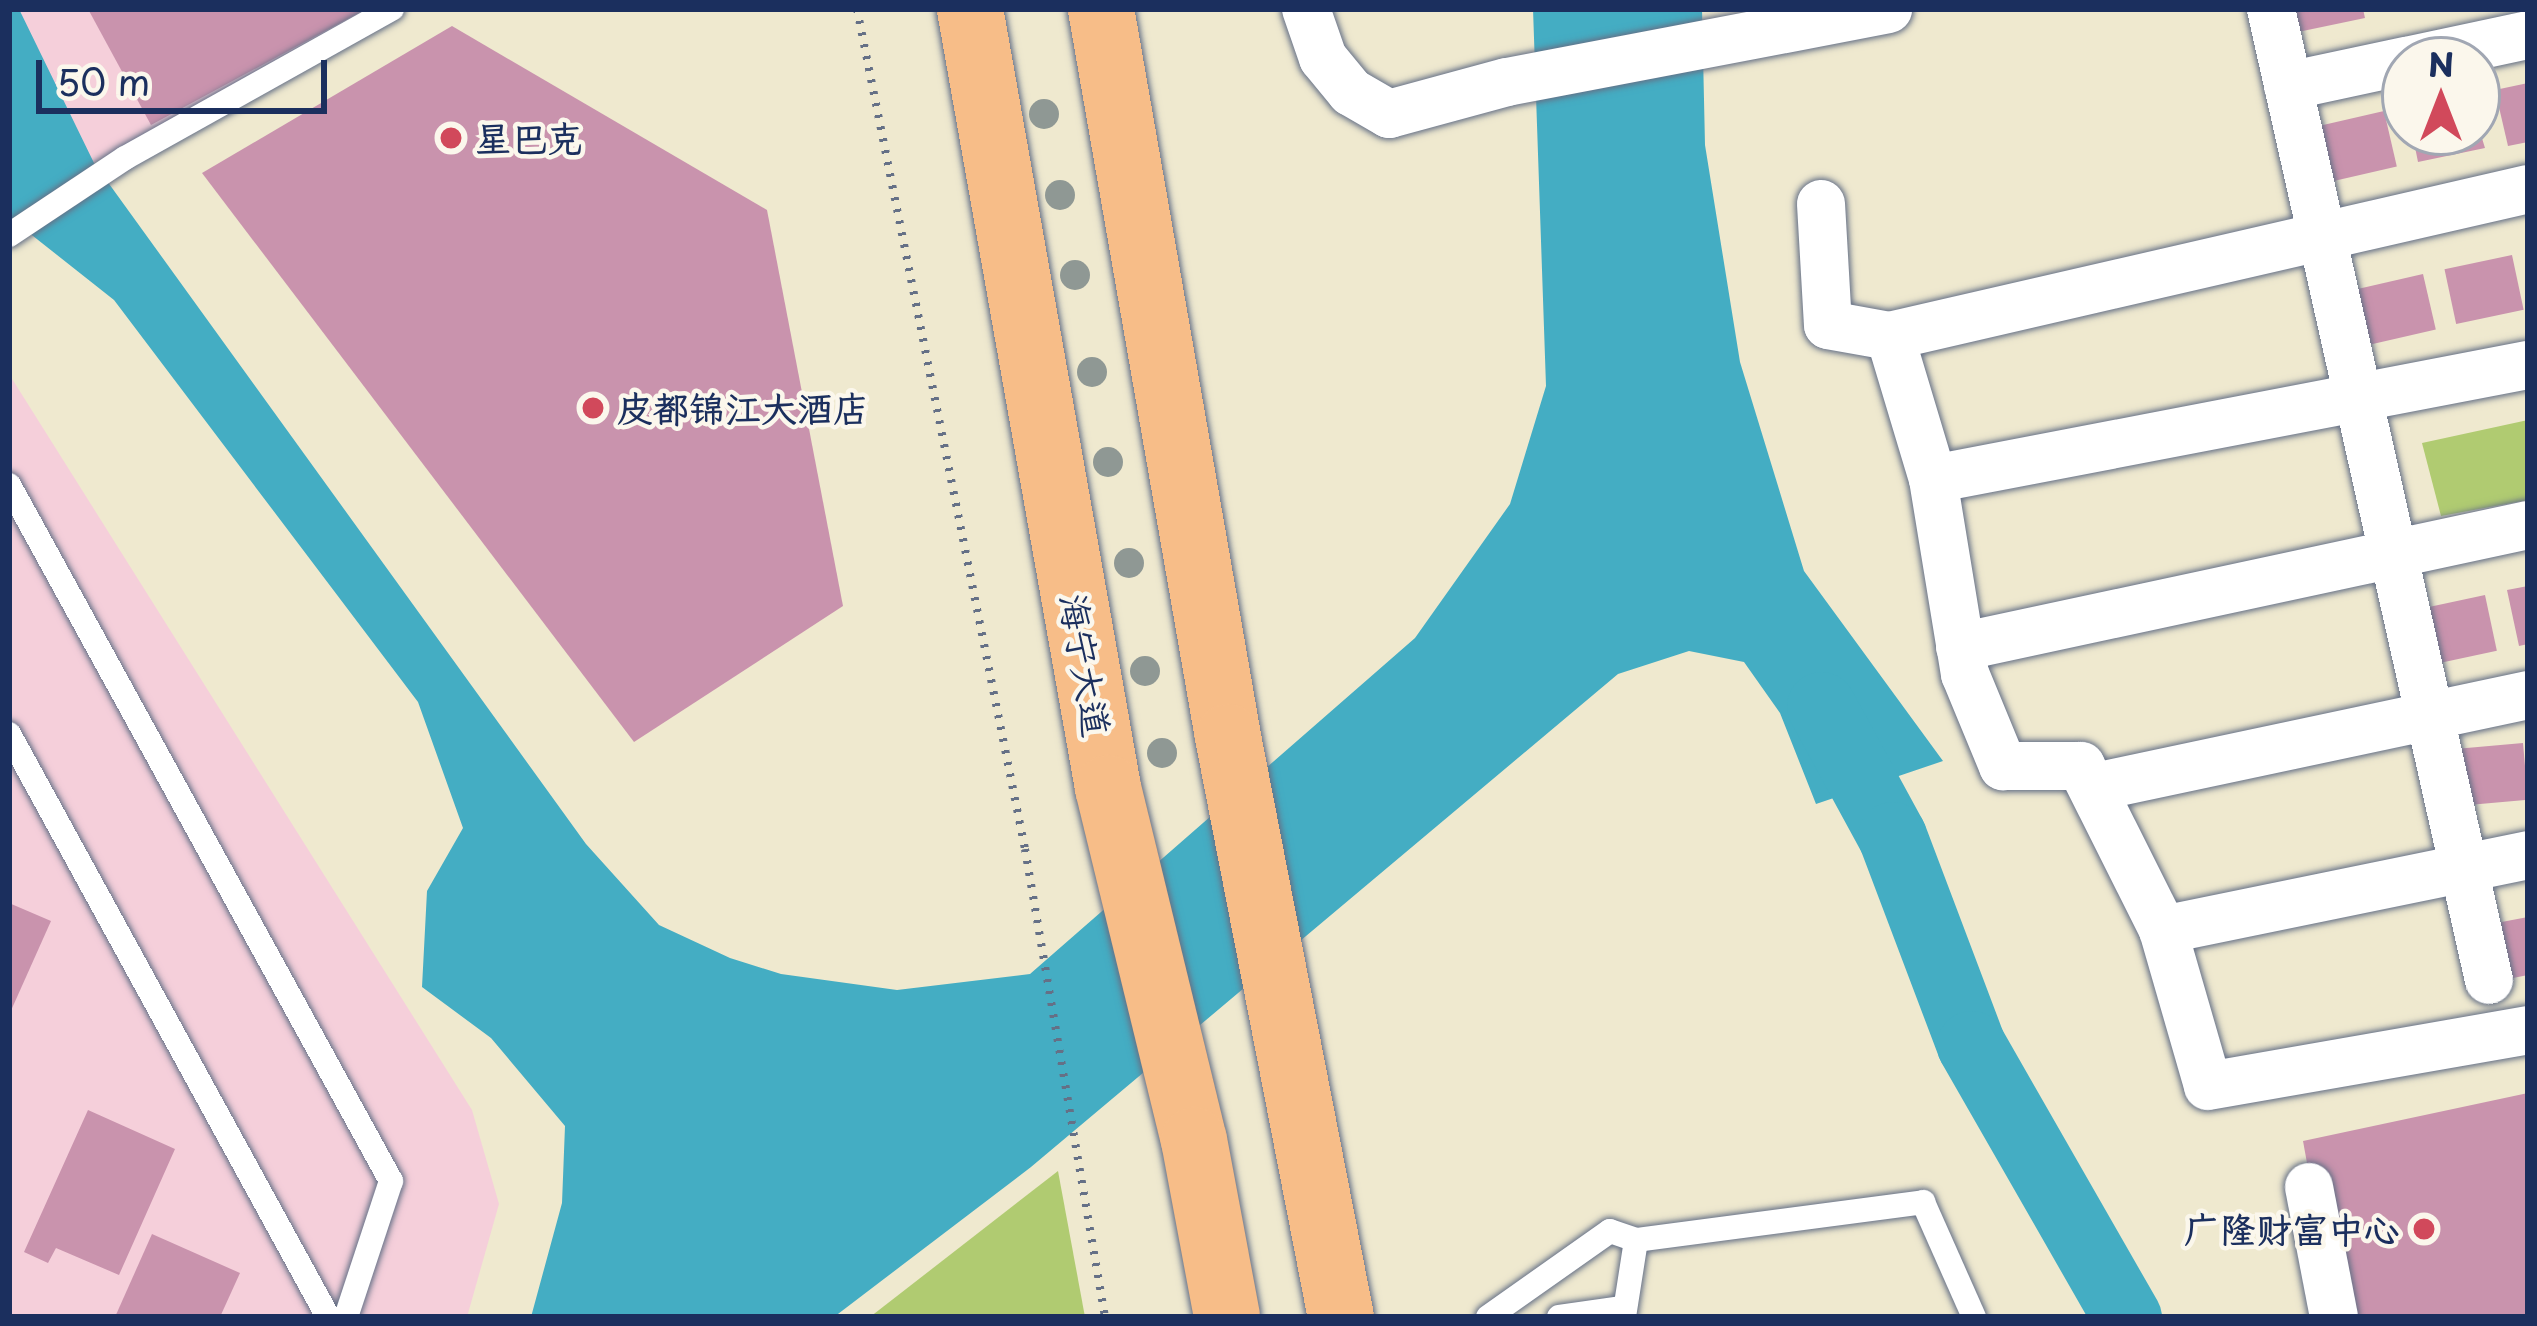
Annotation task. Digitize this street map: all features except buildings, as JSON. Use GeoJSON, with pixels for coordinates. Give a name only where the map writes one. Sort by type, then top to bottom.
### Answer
{"type":"FeatureCollection","features":[{"type":"Feature","properties":{"kind":"highway","name":"海宁大道"},"geometry":{"type":"LineString","coordinates":[[970,9],[1108,788],[1194,1140],[1227,1317]]}},
{"type":"Feature","properties":{"kind":"highway"},"geometry":{"type":"LineString","coordinates":[[1101,9],[1228,737],[1341,1317]]}},
{"type":"Feature","properties":{"kind":"street"},"geometry":{"type":"LineString","coordinates":[[1306,9],[1337,75],[1389,114],[1507,82],[1888,9]]}},
{"type":"Feature","properties":{"kind":"street"},"geometry":{"type":"LineString","coordinates":[[2271,9],[2489,980]]}},
{"type":"Feature","properties":{"kind":"street"},"geometry":{"type":"LineString","coordinates":[[2288,86],[2381,67]]}},
{"type":"Feature","properties":{"kind":"street"},"geometry":{"type":"LineString","coordinates":[[1821,204],[1828,325],[1890,336],[2321,232],[2528,189]]}},
{"type":"Feature","properties":{"kind":"street"},"geometry":{"type":"LineString","coordinates":[[1890,336],[1933,479],[1960,647],[2003,766],[2081,766],[2095,787],[2163,930],[2208,1086],[2528,1030]]}},
{"type":"Feature","properties":{"kind":"street"},"geometry":{"type":"LineString","coordinates":[[1933,479],[2528,364]]}},
{"type":"Feature","properties":{"kind":"street"},"geometry":{"type":"LineString","coordinates":[[1960,647],[2528,525]]}},
{"type":"Feature","properties":{"kind":"street"},"geometry":{"type":"LineString","coordinates":[[2095,787],[2528,695]]}},
{"type":"Feature","properties":{"kind":"street"},"geometry":{"type":"LineString","coordinates":[[2163,930],[2528,855]]}},
{"type":"Feature","properties":{"kind":"street"},"geometry":{"type":"LineString","coordinates":[[2309,1187],[2334,1317]]}},
{"type":"Feature","properties":{"kind":"lane"},"geometry":{"type":"LineString","coordinates":[[9,235],[125,158],[392,9]]}},
{"type":"Feature","properties":{"kind":"lane"},"geometry":{"type":"LineString","coordinates":[[9,485],[391,1181],[346,1317]]}},
{"type":"Feature","properties":{"kind":"lane"},"geometry":{"type":"LineString","coordinates":[[9,734],[328,1317]]}},
{"type":"Feature","properties":{"kind":"lane"},"geometry":{"type":"LineString","coordinates":[[1488,1317],[1610,1232],[1636,1240],[1923,1202],[1974,1317]]}},
{"type":"Feature","properties":{"kind":"lane"},"geometry":{"type":"LineString","coordinates":[[1559,1317],[1623,1312],[1636,1240]]}},
{"type":"Feature","properties":{"kind":"path"},"geometry":{"type":"LineString","coordinates":[[857,9],[1044,957],[1105,1317]]}},
{"type":"Feature","properties":{"kind":"shaded area"},"geometry":{"type":"Polygon","coordinates":[[[9,9],[371,9],[94,163],[9,9]]]}},
{"type":"Feature","properties":{"kind":"shaded area"},"geometry":{"type":"Polygon","coordinates":[[[9,374],[472,1110],[499,1204],[467,1317],[9,1317],[9,374]]]}},
{"type":"Feature","properties":{"kind":"green space"},"geometry":{"type":"Polygon","coordinates":[[[2528,420],[2528,500],[2441,516],[2422,443],[2528,420]]]}},
{"type":"Feature","properties":{"kind":"green space"},"geometry":{"type":"Polygon","coordinates":[[[1058,1171],[1085,1317],[870,1317],[1058,1171]]]}},
{"type":"Feature","properties":{"kind":"water"},"geometry":{"type":"Polygon","coordinates":[[[9,9],[19,9],[94,163],[586,844],[659,925],[730,958],[781,974],[897,990],[1030,974],[1415,638],[1510,504],[1546,386],[1533,9],[1702,9],[1705,145],[1740,362],[1804,571],[1943,761],[1816,804],[1780,713],[1744,662],[1689,651],[1618,674],[1031,1167],[834,1317],[531,1317],[562,1203],[565,1126],[491,1038],[422,987],[427,891],[463,828],[418,702],[114,300],[9,217],[9,9]]]}},
{"type":"Feature","properties":{"kind":"waterway"},"geometry":{"type":"LineString","coordinates":[[1821,706],[1892,836],[1971,1045],[2127,1317]]}},
{"type":"Feature","properties":{"kind":"place","name":"星巴克"},"geometry":{"type":"Point","coordinates":[451,138]}},
{"type":"Feature","properties":{"kind":"place","name":"皮都锦江大酒店"},"geometry":{"type":"Point","coordinates":[593,408]}},
{"type":"Feature","properties":{"kind":"place","name":"广隆财富中心"},"geometry":{"type":"Point","coordinates":[2424,1229]}}]}
